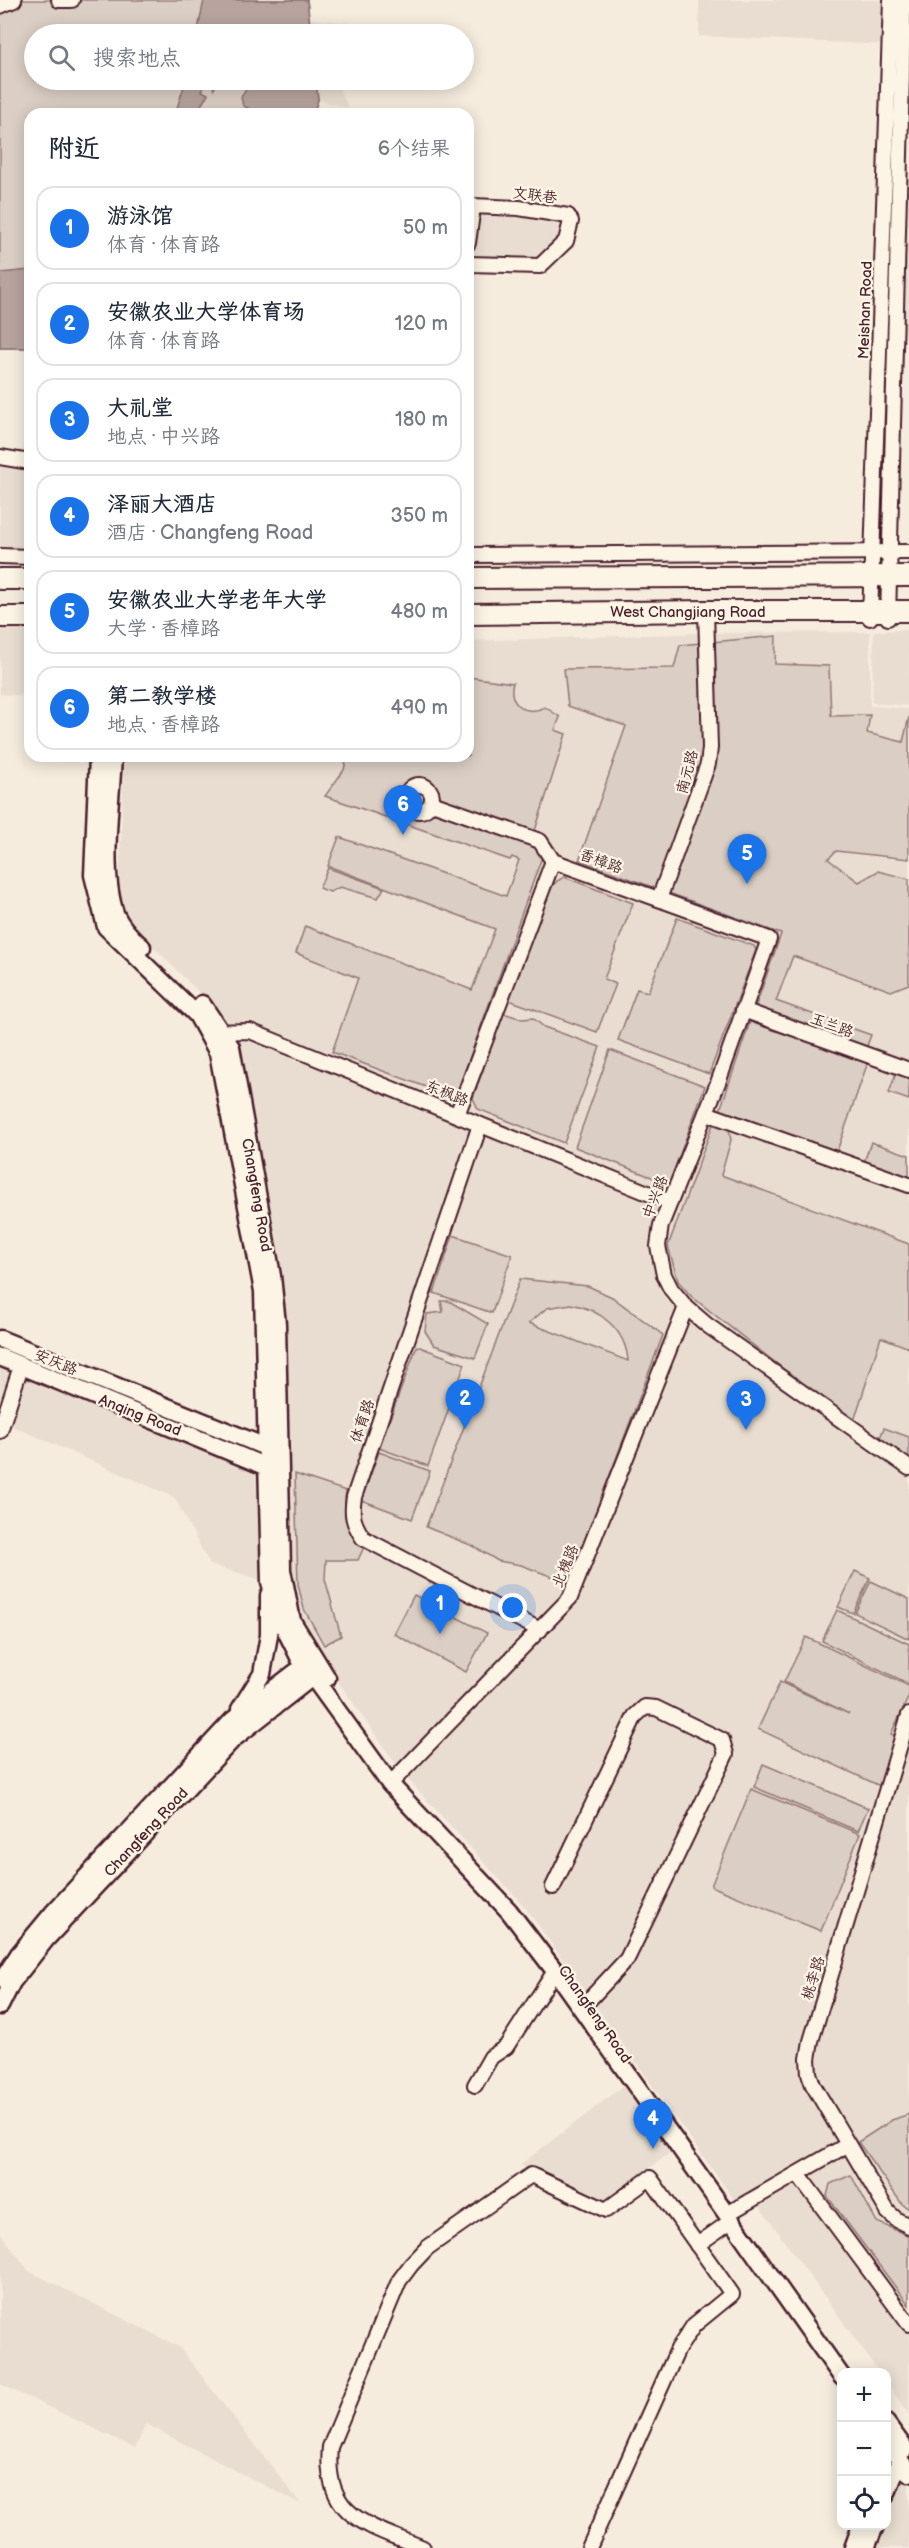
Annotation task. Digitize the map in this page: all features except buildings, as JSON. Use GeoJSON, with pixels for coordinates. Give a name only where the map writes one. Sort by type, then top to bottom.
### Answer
{"type":"FeatureCollection","features":[{"type":"Feature","properties":{"kind":"highway"},"geometry":{"type":"LineString","coordinates":[[474,578],[909,576]]}},
{"type":"Feature","properties":{"kind":"highway"},"geometry":{"type":"LineString","coordinates":[[0,579],[24,579]]}},
{"type":"Feature","properties":{"kind":"highway","name":"West Changjiang Road"},"geometry":{"type":"LineString","coordinates":[[474,614],[879,616],[909,611]]}},
{"type":"Feature","properties":{"kind":"highway"},"geometry":{"type":"LineString","coordinates":[[0,616],[24,617]]}},
{"type":"Feature","properties":{"kind":"main road","name":"Changfeng Road"},"geometry":{"type":"LineString","coordinates":[[98,762],[93,874],[106,927],[231,1047],[272,1276],[277,1324],[272,1450],[282,1570],[292,1621],[315,1672],[394,1780],[509,1911],[555,1971],[846,2368]]}},
{"type":"Feature","properties":{"kind":"main road","name":"Changfeng Road"},"geometry":{"type":"LineString","coordinates":[[113,762],[108,870],[114,912],[132,938],[202,1003],[214,1032]]}},
{"type":"Feature","properties":{"kind":"main road","name":"安庆路"},"geometry":{"type":"LineString","coordinates":[[0,1339],[272,1450]]}},
{"type":"Feature","properties":{"kind":"main road","name":"Anqing Road"},"geometry":{"type":"LineString","coordinates":[[0,1357],[273,1470]]}},
{"type":"Feature","properties":{"kind":"main road","name":"Changfeng Road"},"geometry":{"type":"LineString","coordinates":[[233,1720],[262,1674],[269,1635],[273,1470]]}},
{"type":"Feature","properties":{"kind":"main road","name":"Changfeng Road"},"geometry":{"type":"LineString","coordinates":[[270,1582],[284,1627],[300,1659],[315,1672]]}},
{"type":"Feature","properties":{"kind":"main road","name":"Changfeng Road"},"geometry":{"type":"LineString","coordinates":[[0,1983],[19,1954],[54,1912],[233,1720],[296,1672],[315,1672]]}},
{"type":"Feature","properties":{"kind":"main road","name":"Changfeng Road"},"geometry":{"type":"LineString","coordinates":[[0,2006],[12,1982],[46,1939],[233,1739],[315,1672]]}},
{"type":"Feature","properties":{"kind":"main road","name":"Changfeng Road"},"geometry":{"type":"LineString","coordinates":[[394,1780],[519,1909],[587,2002],[837,2370]]}},
{"type":"Feature","properties":{"kind":"main road"},"geometry":{"type":"LineString","coordinates":[[891,2438],[897,2456],[891,2477]]}},
{"type":"Feature","properties":{"kind":"main road"},"geometry":{"type":"LineString","coordinates":[[853,2548],[860,2530]]}},
{"type":"Feature","properties":{"kind":"main road"},"geometry":{"type":"LineString","coordinates":[[866,2548],[873,2530]]}},
{"type":"Feature","properties":{"kind":"street"},"geometry":{"type":"LineString","coordinates":[[0,6],[14,0]]}},
{"type":"Feature","properties":{"kind":"street"},"geometry":{"type":"LineString","coordinates":[[59,0],[72,0]]}},
{"type":"Feature","properties":{"kind":"street","name":"Meishan Road"},"geometry":{"type":"LineString","coordinates":[[880,576],[873,553],[891,0]]}},
{"type":"Feature","properties":{"kind":"street","name":"Meishan Road"},"geometry":{"type":"LineString","coordinates":[[879,616],[880,576],[888,553],[904,0]]}},
{"type":"Feature","properties":{"kind":"street","name":"文联巷"},"geometry":{"type":"LineString","coordinates":[[474,206],[519,208],[568,216],[571,222],[566,241],[540,266],[474,264]]}},
{"type":"Feature","properties":{"kind":"street"},"geometry":{"type":"LineString","coordinates":[[0,457],[24,461]]}},
{"type":"Feature","properties":{"kind":"street"},"geometry":{"type":"LineString","coordinates":[[474,555],[909,552]]}},
{"type":"Feature","properties":{"kind":"street"},"geometry":{"type":"LineString","coordinates":[[0,556],[24,557]]}},
{"type":"Feature","properties":{"kind":"street"},"geometry":{"type":"LineString","coordinates":[[474,623],[706,616]]}},
{"type":"Feature","properties":{"kind":"street","name":"南元路"},"geometry":{"type":"LineString","coordinates":[[659,899],[708,764],[710,748],[706,616]]}},
{"type":"Feature","properties":{"kind":"street"},"geometry":{"type":"LineString","coordinates":[[879,616],[909,620]]}},
{"type":"Feature","properties":{"kind":"street"},"geometry":{"type":"LineString","coordinates":[[0,622],[24,623]]}},
{"type":"Feature","properties":{"kind":"street","name":"香樟路"},"geometry":{"type":"LineString","coordinates":[[432,803],[540,841],[553,861],[769,939]]}},
{"type":"Feature","properties":{"kind":"street"},"geometry":{"type":"LineString","coordinates":[[457,1115],[553,861]]}},
{"type":"Feature","properties":{"kind":"street","name":"中兴路"},"geometry":{"type":"LineString","coordinates":[[769,939],[706,1113],[661,1225],[658,1246],[664,1275],[671,1289],[686,1307],[707,1326],[909,1468]]}},
{"type":"Feature","properties":{"kind":"street","name":"玉兰路"},"geometry":{"type":"LineString","coordinates":[[743,1010],[909,1070]]}},
{"type":"Feature","properties":{"kind":"street","name":"东枫路"},"geometry":{"type":"LineString","coordinates":[[214,1032],[250,1031],[670,1202]]}},
{"type":"Feature","properties":{"kind":"street"},"geometry":{"type":"LineString","coordinates":[[706,1113],[909,1185]]}},
{"type":"Feature","properties":{"kind":"street","name":"体育路"},"geometry":{"type":"LineString","coordinates":[[480,1125],[354,1497],[351,1513],[363,1538],[540,1630]]}},
{"type":"Feature","properties":{"kind":"street","name":"北槐路"},"geometry":{"type":"LineString","coordinates":[[394,1780],[570,1598],[686,1307]]}},
{"type":"Feature","properties":{"kind":"street"},"geometry":{"type":"LineString","coordinates":[[0,1431],[21,1366]]}},
{"type":"Feature","properties":{"kind":"street"},"geometry":{"type":"LineString","coordinates":[[553,1887],[635,1716],[645,1707],[656,1708],[722,1740],[726,1754],[627,1959],[587,2002]]}},
{"type":"Feature","properties":{"kind":"street","name":"桃李路"},"geometry":{"type":"LineString","coordinates":[[909,1715],[811,2041],[808,2059],[813,2085],[847,2145],[888,2212],[909,2226]]}},
{"type":"Feature","properties":{"kind":"street"},"geometry":{"type":"LineString","coordinates":[[474,2085],[491,2057],[506,2047],[555,1971]]}},
{"type":"Feature","properties":{"kind":"street"},"geometry":{"type":"LineString","coordinates":[[697,2245],[732,2215],[847,2145]]}},
{"type":"Feature","properties":{"kind":"street"},"geometry":{"type":"LineString","coordinates":[[798,2174],[909,2324]]}},
{"type":"Feature","properties":{"kind":"street"},"geometry":{"type":"LineString","coordinates":[[423,2548],[357,2520],[342,2505],[332,2487],[328,2469],[330,2447],[399,2281],[427,2248],[531,2175],[606,2210],[650,2178],[732,2294],[694,2325],[678,2349],[589,2548]]}},
{"type":"Feature","properties":{"kind":"shaded area"},"geometry":{"type":"Polygon","coordinates":[[[0,0],[307,0],[310,24],[24,24],[24,90],[317,90],[318,100],[315,108],[24,108],[24,348],[0,348],[0,0]]]}},
{"type":"Feature","properties":{"kind":"shaded area"},"geometry":{"type":"Polygon","coordinates":[[[204,0],[307,0],[310,24],[199,24],[204,0]]]}},
{"type":"Feature","properties":{"kind":"shaded area"},"geometry":{"type":"Polygon","coordinates":[[[699,0],[891,0],[890,45],[699,36],[699,0]]]}},
{"type":"Feature","properties":{"kind":"shaded area"},"geometry":{"type":"Polygon","coordinates":[[[909,0],[909,337],[894,336],[909,0]]]}},
{"type":"Feature","properties":{"kind":"shaded area"},"geometry":{"type":"Polygon","coordinates":[[[309,19],[350,23],[350,24],[310,24],[309,19]]]}},
{"type":"Feature","properties":{"kind":"shaded area"},"geometry":{"type":"Polygon","coordinates":[[[183,90],[202,90],[208,94],[200,108],[177,108],[183,90]]]}},
{"type":"Feature","properties":{"kind":"shaded area"},"geometry":{"type":"Polygon","coordinates":[[[246,90],[317,90],[318,100],[315,108],[248,108],[243,106],[241,97],[246,90]]]}},
{"type":"Feature","properties":{"kind":"shaded area"},"geometry":{"type":"Polygon","coordinates":[[[317,90],[340,90],[349,108],[318,100],[317,90]]]}},
{"type":"Feature","properties":{"kind":"shaded area"},"geometry":{"type":"Polygon","coordinates":[[[474,206],[571,221],[540,266],[474,264],[474,206]]]}},
{"type":"Feature","properties":{"kind":"shaded area"},"geometry":{"type":"Polygon","coordinates":[[[24,271],[24,348],[0,348],[0,273],[24,271]]]}},
{"type":"Feature","properties":{"kind":"shaded area"},"geometry":{"type":"Polygon","coordinates":[[[24,447],[24,557],[0,556],[0,457],[22,461],[24,447]]]}},
{"type":"Feature","properties":{"kind":"shaded area"},"geometry":{"type":"Polygon","coordinates":[[[0,623],[24,623],[24,696],[0,694],[0,623]]]}},
{"type":"Feature","properties":{"kind":"shaded area"},"geometry":{"type":"Polygon","coordinates":[[[909,630],[909,706],[872,703],[874,631],[909,630]]]}},
{"type":"Feature","properties":{"kind":"shaded area"},"geometry":{"type":"Polygon","coordinates":[[[870,632],[870,706],[909,709],[909,2415],[891,2389],[891,2368],[876,2368],[754,2199],[740,2208],[525,1907],[403,1774],[328,1667],[298,1619],[288,1568],[237,1045],[225,1019],[139,932],[124,910],[119,889],[124,762],[474,762],[474,641],[705,633],[870,632]]]}},
{"type":"Feature","properties":{"kind":"shaded area"},"geometry":{"type":"Polygon","coordinates":[[[776,636],[775,664],[829,666],[831,716],[870,715],[867,733],[903,742],[909,717],[909,859],[836,851],[828,859],[859,882],[878,871],[909,879],[909,984],[891,991],[793,956],[776,1001],[871,1035],[865,1051],[754,1011],[781,934],[579,860],[626,726],[568,706],[564,669],[674,668],[680,645],[776,636]]]}},
{"type":"Feature","properties":{"kind":"shaded area"},"geometry":{"type":"Polygon","coordinates":[[[474,678],[513,683],[513,697],[520,707],[538,710],[545,707],[560,717],[555,730],[566,734],[532,840],[542,857],[458,1090],[442,1093],[332,1052],[358,978],[296,953],[305,926],[472,990],[495,929],[328,866],[339,837],[506,896],[519,860],[512,857],[510,860],[325,796],[344,770],[346,762],[474,762],[474,678]]]}},
{"type":"Feature","properties":{"kind":"shaded area"},"geometry":{"type":"Polygon","coordinates":[[[328,868],[384,888],[378,898],[340,887],[330,892],[319,888],[328,868]]]}},
{"type":"Feature","properties":{"kind":"shaded area"},"geometry":{"type":"Polygon","coordinates":[[[564,877],[633,903],[604,979],[616,984],[597,1032],[509,1000],[547,892],[564,877]]]}},
{"type":"Feature","properties":{"kind":"shaded area"},"geometry":{"type":"Polygon","coordinates":[[[677,918],[754,946],[756,950],[709,1074],[618,1040],[637,989],[648,992],[677,918]]]}},
{"type":"Feature","properties":{"kind":"shaded area"},"geometry":{"type":"Polygon","coordinates":[[[503,1013],[522,1019],[533,1018],[544,1027],[600,1047],[564,1143],[478,1109],[473,1098],[503,1013]]]}},
{"type":"Feature","properties":{"kind":"shaded area"},"geometry":{"type":"Polygon","coordinates":[[[750,1022],[868,1062],[837,1151],[720,1110],[750,1022]]]}},
{"type":"Feature","properties":{"kind":"shaded area"},"geometry":{"type":"Polygon","coordinates":[[[610,1050],[705,1086],[669,1184],[575,1147],[610,1050]]]}},
{"type":"Feature","properties":{"kind":"shaded area"},"geometry":{"type":"Polygon","coordinates":[[[896,1073],[909,1078],[909,1100],[889,1093],[896,1073]]]}},
{"type":"Feature","properties":{"kind":"shaded area"},"geometry":{"type":"Polygon","coordinates":[[[715,1119],[728,1124],[731,1140],[721,1175],[909,1244],[909,1348],[881,1337],[853,1424],[691,1296],[678,1281],[668,1246],[715,1119]]]}},
{"type":"Feature","properties":{"kind":"shaded area"},"geometry":{"type":"Polygon","coordinates":[[[871,1142],[909,1155],[909,1177],[864,1162],[871,1142]]]}},
{"type":"Feature","properties":{"kind":"shaded area"},"geometry":{"type":"Polygon","coordinates":[[[453,1235],[512,1255],[492,1313],[434,1293],[453,1235]]]}},
{"type":"Feature","properties":{"kind":"shaded area"},"geometry":{"type":"Polygon","coordinates":[[[520,1279],[588,1286],[612,1297],[663,1335],[569,1583],[521,1565],[498,1561],[473,1546],[426,1527],[520,1279]],[[571,1304],[547,1308],[529,1323],[628,1361],[626,1350],[617,1331],[601,1316],[571,1304]]]}},
{"type":"Feature","properties":{"kind":"shaded area"},"geometry":{"type":"Polygon","coordinates":[[[441,1301],[449,1301],[488,1324],[475,1358],[434,1345],[425,1331],[427,1314],[443,1312],[441,1301]]]}},
{"type":"Feature","properties":{"kind":"shaded area"},"geometry":{"type":"Polygon","coordinates":[[[417,1346],[465,1364],[428,1466],[379,1448],[417,1346]]]}},
{"type":"Feature","properties":{"kind":"shaded area"},"geometry":{"type":"Polygon","coordinates":[[[0,1357],[266,1467],[270,1582],[210,1565],[174,1497],[3,1422],[0,1431],[0,1357]]]}},
{"type":"Feature","properties":{"kind":"shaded area"},"geometry":{"type":"Polygon","coordinates":[[[884,1428],[909,1437],[909,1463],[878,1442],[884,1428]]]}},
{"type":"Feature","properties":{"kind":"shaded area"},"geometry":{"type":"Polygon","coordinates":[[[379,1452],[430,1471],[412,1519],[361,1500],[379,1452]]]}},
{"type":"Feature","properties":{"kind":"shaded area"},"geometry":{"type":"Polygon","coordinates":[[[295,1474],[346,1491],[345,1507],[348,1522],[364,1547],[358,1560],[326,1560],[325,1579],[341,1636],[324,1645],[304,1609],[298,1584],[295,1474]]]}},
{"type":"Feature","properties":{"kind":"shaded area"},"geometry":{"type":"Polygon","coordinates":[[[855,1571],[870,1578],[853,1613],[838,1607],[855,1571]]]}},
{"type":"Feature","properties":{"kind":"shaded area"},"geometry":{"type":"Polygon","coordinates":[[[871,1581],[909,1599],[909,1639],[855,1613],[871,1581]]]}},
{"type":"Feature","properties":{"kind":"shaded area"},"geometry":{"type":"Polygon","coordinates":[[[414,1595],[487,1633],[466,1672],[394,1634],[414,1595]]]}},
{"type":"Feature","properties":{"kind":"shaded area"},"geometry":{"type":"Polygon","coordinates":[[[837,1610],[909,1644],[909,1684],[822,1641],[837,1610]]]}},
{"type":"Feature","properties":{"kind":"shaded area"},"geometry":{"type":"Polygon","coordinates":[[[806,1637],[909,1686],[909,1696],[891,1734],[904,1740],[882,1787],[758,1729],[780,1682],[849,1714],[784,1682],[806,1637]]]}},
{"type":"Feature","properties":{"kind":"shaded area"},"geometry":{"type":"Polygon","coordinates":[[[763,1764],[868,1808],[858,1831],[754,1787],[763,1764]]]}},
{"type":"Feature","properties":{"kind":"shaded area"},"geometry":{"type":"Polygon","coordinates":[[[751,1789],[860,1834],[821,1931],[711,1886],[751,1789]]]}},
{"type":"Feature","properties":{"kind":"shaded area"},"geometry":{"type":"Polygon","coordinates":[[[626,2084],[674,2150],[604,2201],[520,2165],[626,2084]]]}},
{"type":"Feature","properties":{"kind":"shaded area"},"geometry":{"type":"Polygon","coordinates":[[[909,2114],[909,2209],[902,2204],[858,2142],[892,2120],[909,2114]]]}},
{"type":"Feature","properties":{"kind":"shaded area"},"geometry":{"type":"Polygon","coordinates":[[[851,2175],[877,2222],[909,2236],[909,2305],[827,2196],[830,2184],[851,2175]]]}},
{"type":"Feature","properties":{"kind":"shaded area"},"geometry":{"type":"Polygon","coordinates":[[[0,2232],[29,2271],[179,2347],[301,2504],[146,2424],[135,2448],[0,2384],[0,2232]]]}},
{"type":"Feature","properties":{"kind":"shaded area"},"geometry":{"type":"Polygon","coordinates":[[[900,2460],[909,2473],[909,2548],[866,2548],[873,2530],[891,2530],[891,2484],[900,2460]]]}},
{"type":"Feature","properties":{"kind":"place","name":"第二教学楼"},"geometry":{"type":"Point","coordinates":[403,835]}},
{"type":"Feature","properties":{"kind":"place","name":"安徽农业大学老年大学"},"geometry":{"type":"Point","coordinates":[747,884]}},
{"type":"Feature","properties":{"kind":"place","name":"安徽农业大学体育场"},"geometry":{"type":"Point","coordinates":[465,1429]}},
{"type":"Feature","properties":{"kind":"place","name":"大礼堂"},"geometry":{"type":"Point","coordinates":[746,1430]}},
{"type":"Feature","properties":{"kind":"place","name":"游泳馆"},"geometry":{"type":"Point","coordinates":[440,1634]}},
{"type":"Feature","properties":{"kind":"place","name":"泽丽大酒店"},"geometry":{"type":"Point","coordinates":[653,2149]}}]}
